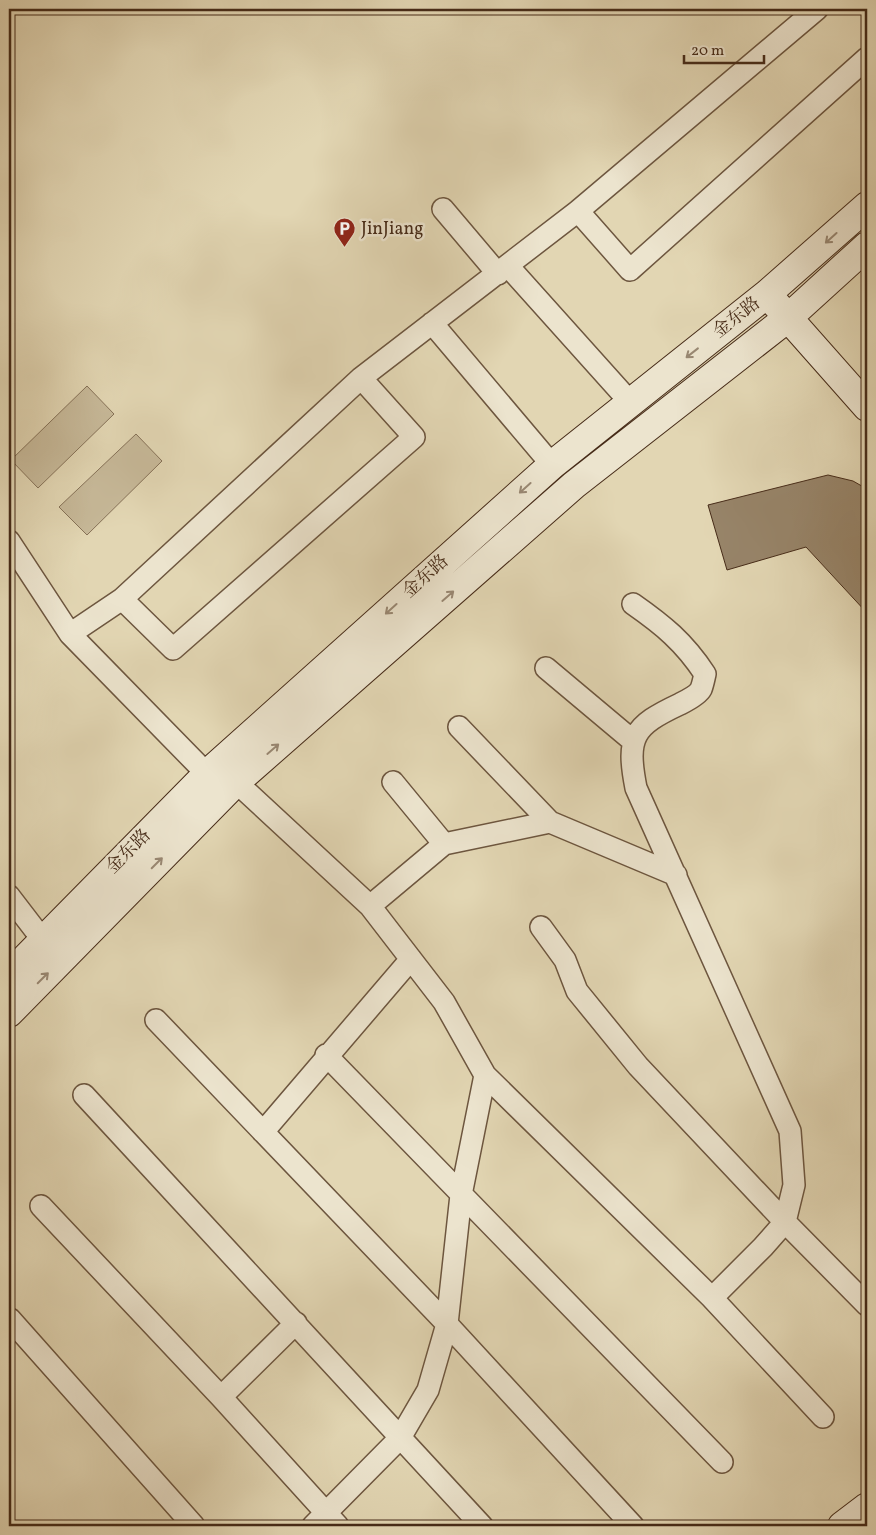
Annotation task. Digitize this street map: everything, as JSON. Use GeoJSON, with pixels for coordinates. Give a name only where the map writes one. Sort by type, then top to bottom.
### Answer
{"type":"FeatureCollection","features":[{"type":"Feature","properties":{"kind":"main road","name":"金东路"},"geometry":{"type":"LineString","coordinates":[[9,975],[42,939],[207,774],[552,465],[767,294],[867,206]]}},
{"type":"Feature","properties":{"kind":"main road","name":"金东路"},"geometry":{"type":"LineString","coordinates":[[9,1013],[236,782],[574,485],[789,316],[867,246]]}},
{"type":"Feature","properties":{"kind":"main road"},"geometry":{"type":"LineString","coordinates":[[767,294],[789,316],[867,406]]}},
{"type":"Feature","properties":{"kind":"main road"},"geometry":{"type":"LineString","coordinates":[[842,1526],[867,1507]]}},
{"type":"Feature","properties":{"kind":"street"},"geometry":{"type":"LineString","coordinates":[[70,634],[122,599],[361,378],[578,211],[816,9]]}},
{"type":"Feature","properties":{"kind":"street"},"geometry":{"type":"LineString","coordinates":[[578,211],[630,270],[867,58]]}},
{"type":"Feature","properties":{"kind":"street"},"geometry":{"type":"LineString","coordinates":[[442,209],[630,402]]}},
{"type":"Feature","properties":{"kind":"street"},"geometry":{"type":"LineString","coordinates":[[432,323],[552,465]]}},
{"type":"Feature","properties":{"kind":"street"},"geometry":{"type":"LineString","coordinates":[[122,599],[173,649],[414,436],[361,378]]}},
{"type":"Feature","properties":{"kind":"street"},"geometry":{"type":"LineString","coordinates":[[9,541],[70,634],[207,774]]}},
{"type":"Feature","properties":{"kind":"street"},"geometry":{"type":"LineString","coordinates":[[633,604],[667,628],[691,652],[705,674],[701,690],[685,702],[656,715],[643,725],[633,741],[631,760],[636,788],[790,1131],[794,1185],[784,1222],[763,1248],[712,1298]]}},
{"type":"Feature","properties":{"kind":"street"},"geometry":{"type":"LineString","coordinates":[[546,668],[633,741]]}},
{"type":"Feature","properties":{"kind":"street"},"geometry":{"type":"LineString","coordinates":[[459,727],[550,822],[676,875]]}},
{"type":"Feature","properties":{"kind":"street"},"geometry":{"type":"LineString","coordinates":[[236,782],[370,906],[444,1002],[485,1075],[712,1298],[823,1417]]}},
{"type":"Feature","properties":{"kind":"street"},"geometry":{"type":"LineString","coordinates":[[393,782],[444,844]]}},
{"type":"Feature","properties":{"kind":"street"},"geometry":{"type":"LineString","coordinates":[[370,906],[444,844],[550,822]]}},
{"type":"Feature","properties":{"kind":"street"},"geometry":{"type":"LineString","coordinates":[[11,895],[42,939]]}},
{"type":"Feature","properties":{"kind":"street"},"geometry":{"type":"LineString","coordinates":[[541,927],[565,960],[577,991],[638,1066],[784,1222],[867,1304]]}},
{"type":"Feature","properties":{"kind":"street"},"geometry":{"type":"LineString","coordinates":[[262,1132],[326,1055],[411,959]]}},
{"type":"Feature","properties":{"kind":"street"},"geometry":{"type":"LineString","coordinates":[[156,1020],[447,1324],[633,1526]]}},
{"type":"Feature","properties":{"kind":"street"},"geometry":{"type":"LineString","coordinates":[[326,1055],[722,1462]]}},
{"type":"Feature","properties":{"kind":"street"},"geometry":{"type":"LineString","coordinates":[[41,1206],[220,1397],[326,1522],[400,1438],[428,1390],[447,1324],[461,1195],[485,1075]]}},
{"type":"Feature","properties":{"kind":"street"},"geometry":{"type":"LineString","coordinates":[[84,1095],[482,1526]]}},
{"type":"Feature","properties":{"kind":"street"},"geometry":{"type":"LineString","coordinates":[[10,1319],[194,1526]]}},
{"type":"Feature","properties":{"kind":"street"},"geometry":{"type":"LineString","coordinates":[[220,1397],[296,1323]]}},
{"type":"Feature","properties":{"kind":"shaded area"},"geometry":{"type":"Polygon","coordinates":[[[87,386],[114,414],[38,488],[11,460],[87,386]]]}},
{"type":"Feature","properties":{"kind":"shaded area"},"geometry":{"type":"Polygon","coordinates":[[[136,434],[162,461],[87,535],[59,507],[136,434]]]}},
{"type":"Feature","properties":{"kind":"building"},"geometry":{"type":"Polygon","coordinates":[[[828,475],[853,481],[867,489],[867,613],[806,547],[727,570],[708,505],[828,475]]]}},
{"type":"Feature","properties":{"kind":"place","name":"JinJiang"},"geometry":{"type":"Point","coordinates":[345,248]}}]}
